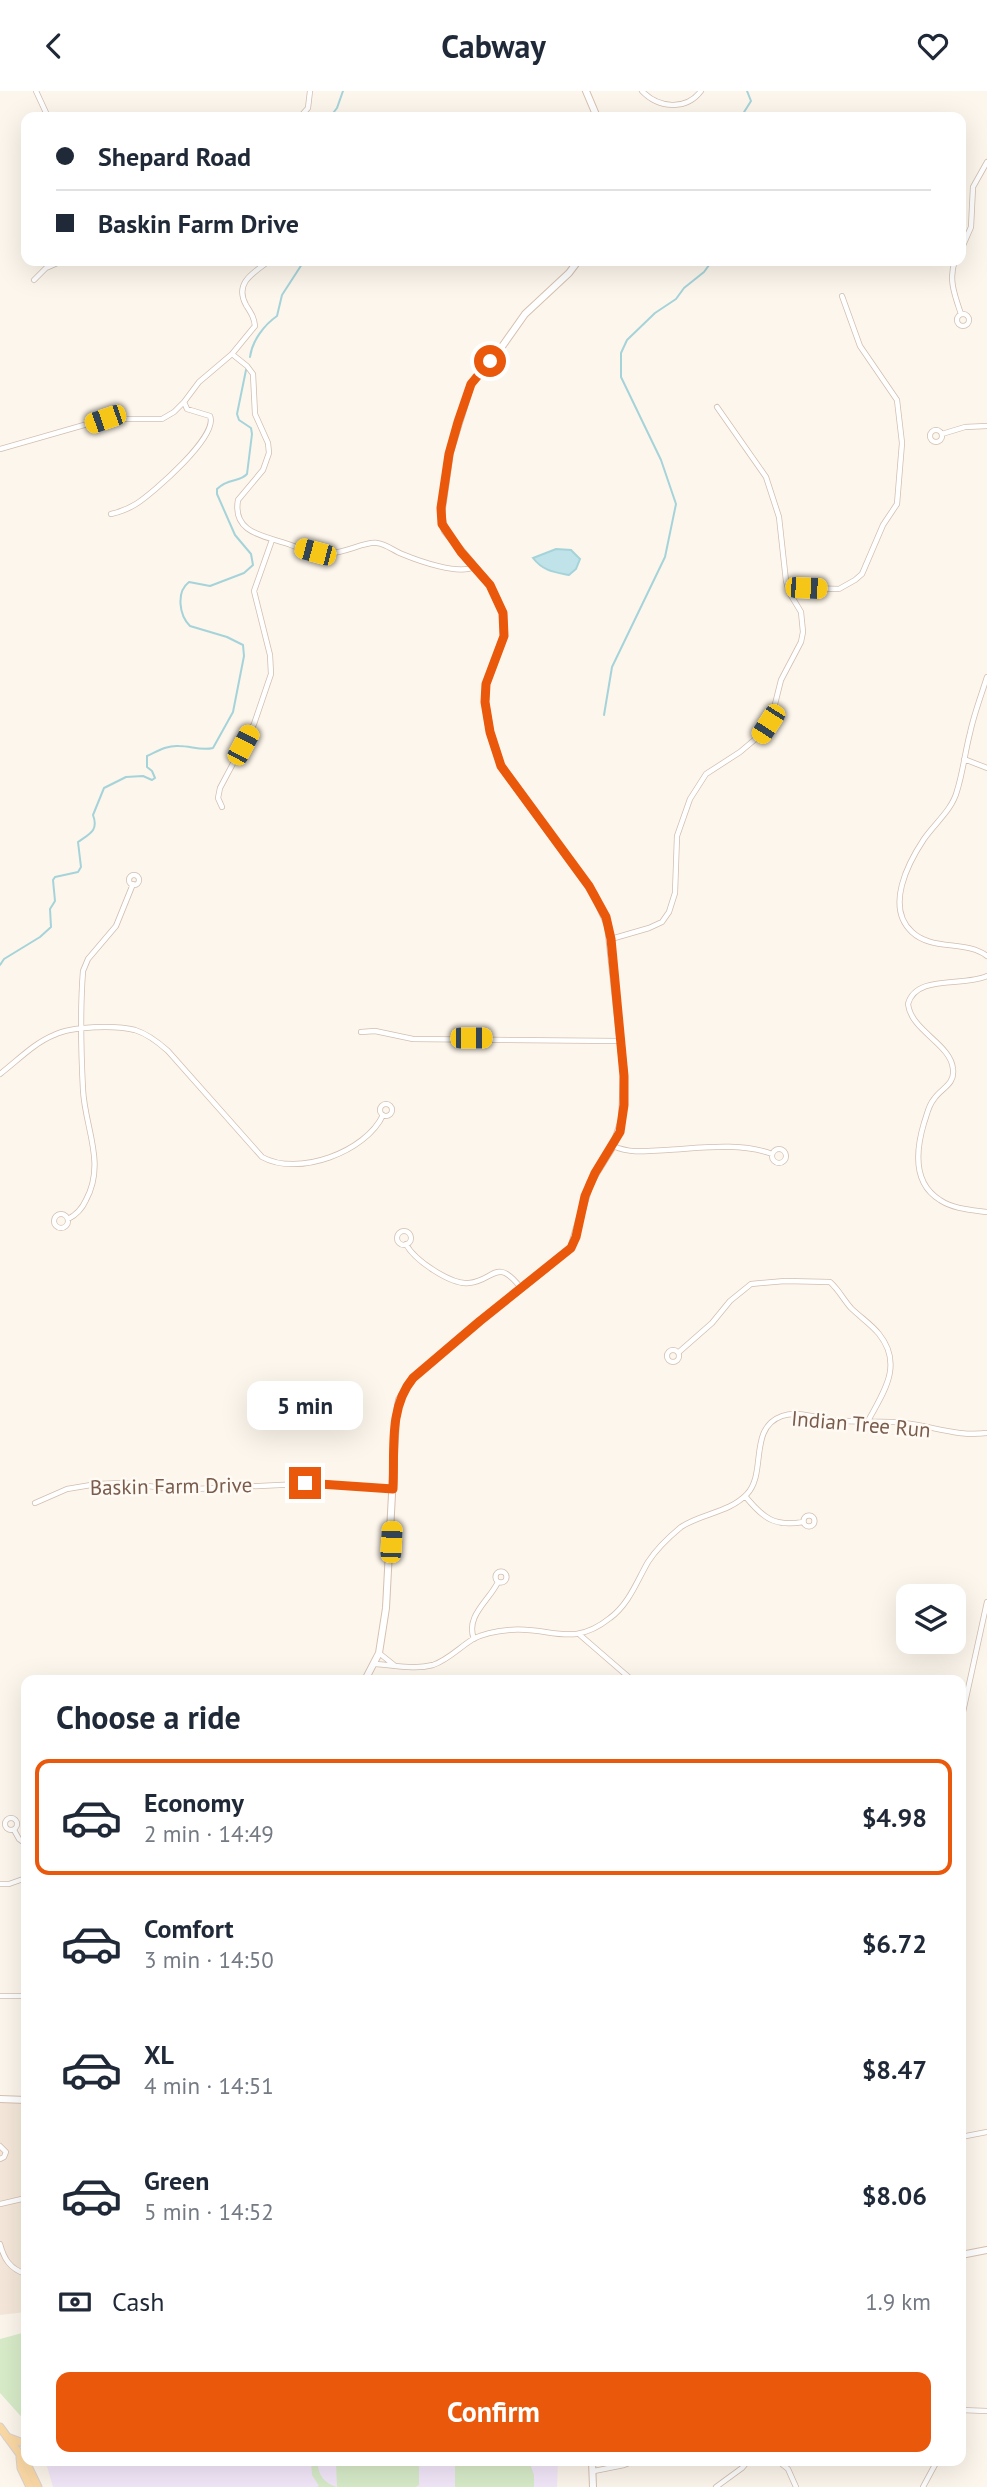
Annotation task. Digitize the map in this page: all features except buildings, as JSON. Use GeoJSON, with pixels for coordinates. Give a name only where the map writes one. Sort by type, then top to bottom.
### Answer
{"type":"FeatureCollection","features":[{"type":"Feature","properties":{"kind":"main road"},"geometry":{"type":"LineString","coordinates":[[0,2427],[21,2453]]}},
{"type":"Feature","properties":{"kind":"main road"},"geometry":{"type":"LineString","coordinates":[[7,2436],[21,2442]]}},
{"type":"Feature","properties":{"kind":"main road"},"geometry":{"type":"LineString","coordinates":[[21,2466],[30,2487]]}},
{"type":"Feature","properties":{"kind":"main road"},"geometry":{"type":"LineString","coordinates":[[28,2466],[38,2487]]}},
{"type":"Feature","properties":{"kind":"main road"},"geometry":{"type":"LineString","coordinates":[[31,2473],[33,2466]]}},
{"type":"Feature","properties":{"kind":"street"},"geometry":{"type":"LineString","coordinates":[[36,91],[46,112]]}},
{"type":"Feature","properties":{"kind":"street"},"geometry":{"type":"LineString","coordinates":[[304,112],[308,108],[310,91]]}},
{"type":"Feature","properties":{"kind":"street"},"geometry":{"type":"LineString","coordinates":[[586,91],[595,112]]}},
{"type":"Feature","properties":{"kind":"street"},"geometry":{"type":"LineString","coordinates":[[642,91],[653,101],[678,105],[692,100],[701,91]]}},
{"type":"Feature","properties":{"kind":"street"},"geometry":{"type":"LineString","coordinates":[[966,238],[971,227],[973,187],[987,162]]}},
{"type":"Feature","properties":{"kind":"street"},"geometry":{"type":"LineString","coordinates":[[34,280],[51,266]]}},
{"type":"Feature","properties":{"kind":"street"},"geometry":{"type":"LineString","coordinates":[[0,449],[105,419],[162,419],[174,412],[199,382],[232,354],[255,326],[254,318],[241,293],[242,285],[263,266]]}},
{"type":"Feature","properties":{"kind":"street"},"geometry":{"type":"LineString","coordinates":[[368,1675],[379,1653],[387,1597],[399,1400],[413,1378],[571,1248],[590,1183],[620,1132],[624,1105],[611,939],[605,916],[594,894],[501,766],[487,717],[486,684],[504,636],[503,613],[494,592],[445,531],[440,515],[450,452],[471,384],[525,314],[574,266]]}},
{"type":"Feature","properties":{"kind":"street"},"geometry":{"type":"LineString","coordinates":[[954,266],[952,285],[961,314]]}},
{"type":"Feature","properties":{"kind":"street"},"geometry":{"type":"LineString","coordinates":[[789,592],[806,588],[839,589],[855,580],[866,566],[883,525],[897,504],[902,443],[897,400],[860,346],[842,296]]}},
{"type":"Feature","properties":{"kind":"street"},"geometry":{"type":"LineString","coordinates":[[232,354],[253,374],[256,414],[270,453],[263,470],[238,500],[239,515],[253,533],[315,552],[328,553],[377,543],[437,565],[466,571],[474,567]]}},
{"type":"Feature","properties":{"kind":"street"},"geometry":{"type":"LineString","coordinates":[[110,514],[124,511],[147,495],[194,451],[205,437],[211,427],[210,416],[187,409],[184,402]]}},
{"type":"Feature","properties":{"kind":"street"},"geometry":{"type":"LineString","coordinates":[[611,939],[662,922],[669,912],[675,893],[677,836],[690,799],[706,773],[753,743],[768,724],[780,680],[801,642],[803,632],[801,612],[789,592],[779,517],[766,477],[717,407]]}},
{"type":"Feature","properties":{"kind":"street"},"geometry":{"type":"LineString","coordinates":[[942,434],[965,427],[987,426]]}},
{"type":"Feature","properties":{"kind":"street"},"geometry":{"type":"LineString","coordinates":[[222,807],[218,798],[220,788],[254,724],[271,674],[270,655],[254,591],[272,540]]}},
{"type":"Feature","properties":{"kind":"street"},"geometry":{"type":"LineString","coordinates":[[987,677],[952,805],[923,841],[901,890],[901,910],[911,931],[921,938],[973,950],[987,956]]}},
{"type":"Feature","properties":{"kind":"street"},"geometry":{"type":"LineString","coordinates":[[964,759],[987,768]]}},
{"type":"Feature","properties":{"kind":"street"},"geometry":{"type":"LineString","coordinates":[[68,1219],[77,1213],[87,1199],[95,1172],[95,1152],[83,1093],[84,967],[116,926],[133,884]]}},
{"type":"Feature","properties":{"kind":"street"},"geometry":{"type":"LineString","coordinates":[[987,976],[978,980],[925,986],[912,995],[908,1004],[912,1016],[944,1051],[953,1068],[948,1086],[935,1096],[929,1106],[920,1136],[917,1164],[923,1181],[941,1201],[987,1212]]}},
{"type":"Feature","properties":{"kind":"street"},"geometry":{"type":"LineString","coordinates":[[0,1074],[51,1036],[68,1030],[131,1029],[158,1042],[254,1150],[275,1163],[292,1165],[328,1159],[372,1133],[383,1115]]}},
{"type":"Feature","properties":{"kind":"street"},"geometry":{"type":"LineString","coordinates":[[360,1032],[375,1031],[413,1039],[620,1041]]}},
{"type":"Feature","properties":{"kind":"street"},"geometry":{"type":"LineString","coordinates":[[613,1146],[626,1152],[756,1148],[772,1154]]}},
{"type":"Feature","properties":{"kind":"street"},"geometry":{"type":"LineString","coordinates":[[406,1244],[416,1258],[461,1283],[474,1282],[491,1273],[502,1272],[521,1288]]}},
{"type":"Feature","properties":{"kind":"street"},"geometry":{"type":"LineString","coordinates":[[679,1352],[712,1323],[730,1300],[751,1284],[785,1281],[830,1282],[850,1307],[879,1334],[888,1351],[888,1385],[868,1421]]}},
{"type":"Feature","properties":{"kind":"street","name":"Indian Tree Run"},"geometry":{"type":"LineString","coordinates":[[745,1496],[756,1476],[762,1439],[767,1428],[777,1419],[796,1414],[832,1420],[905,1423],[961,1434],[987,1433]]}},
{"type":"Feature","properties":{"kind":"street","name":"Baskin Farm Drive"},"geometry":{"type":"LineString","coordinates":[[35,1503],[66,1489],[121,1483],[195,1489],[321,1483],[393,1489]]}},
{"type":"Feature","properties":{"kind":"street"},"geometry":{"type":"LineString","coordinates":[[375,1664],[409,1668],[436,1664],[474,1639],[509,1630],[580,1635],[619,1611],[650,1559],[671,1535],[694,1520],[728,1508],[745,1496],[760,1514],[769,1519],[787,1524],[803,1522]]}},
{"type":"Feature","properties":{"kind":"street"},"geometry":{"type":"LineString","coordinates":[[474,1639],[471,1621],[498,1582]]}},
{"type":"Feature","properties":{"kind":"street"},"geometry":{"type":"LineString","coordinates":[[966,1698],[987,1602]]}},
{"type":"Feature","properties":{"kind":"street"},"geometry":{"type":"LineString","coordinates":[[580,1635],[626,1675]]}},
{"type":"Feature","properties":{"kind":"street"},"geometry":{"type":"LineString","coordinates":[[379,1653],[394,1665]]}},
{"type":"Feature","properties":{"kind":"street"},"geometry":{"type":"LineString","coordinates":[[14,1830],[21,1840]]}},
{"type":"Feature","properties":{"kind":"street"},"geometry":{"type":"LineString","coordinates":[[0,1884],[21,1880]]}},
{"type":"Feature","properties":{"kind":"street"},"geometry":{"type":"LineString","coordinates":[[0,1996],[21,1997]]}},
{"type":"Feature","properties":{"kind":"street"},"geometry":{"type":"LineString","coordinates":[[0,2099],[21,2100]]}},
{"type":"Feature","properties":{"kind":"street"},"geometry":{"type":"LineString","coordinates":[[966,2136],[987,2132]]}},
{"type":"Feature","properties":{"kind":"street"},"geometry":{"type":"LineString","coordinates":[[0,2146],[5,2148],[6,2154],[0,2159]]}},
{"type":"Feature","properties":{"kind":"street"},"geometry":{"type":"LineString","coordinates":[[0,2204],[21,2199]]}},
{"type":"Feature","properties":{"kind":"street"},"geometry":{"type":"LineString","coordinates":[[0,2243],[10,2265],[21,2271]]}},
{"type":"Feature","properties":{"kind":"street"},"geometry":{"type":"LineString","coordinates":[[966,2254],[987,2250]]}},
{"type":"Feature","properties":{"kind":"street"},"geometry":{"type":"LineString","coordinates":[[966,2410],[987,2411]]}},
{"type":"Feature","properties":{"kind":"street"},"geometry":{"type":"LineString","coordinates":[[593,2466],[593,2487]]}},
{"type":"Feature","properties":{"kind":"street"},"geometry":{"type":"LineString","coordinates":[[594,2471],[619,2466]]}},
{"type":"Feature","properties":{"kind":"street"},"geometry":{"type":"LineString","coordinates":[[716,2487],[744,2466]]}},
{"type":"Feature","properties":{"kind":"street"},"geometry":{"type":"LineString","coordinates":[[784,2466],[796,2487]]}},
{"type":"Feature","properties":{"kind":"street"},"geometry":{"type":"LineString","coordinates":[[923,2487],[934,2466]]}},
{"type":"Feature","properties":{"kind":"shaded area"},"geometry":{"type":"Polygon","coordinates":[[[0,2102],[21,2102],[21,2313],[0,2315],[0,2102]]]}},
{"type":"Feature","properties":{"kind":"shaded area"},"geometry":{"type":"Polygon","coordinates":[[[47,2466],[558,2466],[557,2487],[53,2487],[47,2466]]]}},
{"type":"Feature","properties":{"kind":"green space"},"geometry":{"type":"Polygon","coordinates":[[[21,2333],[21,2416],[0,2393],[0,2339],[21,2333]]]}},
{"type":"Feature","properties":{"kind":"green space"},"geometry":{"type":"Polygon","coordinates":[[[311,2466],[319,2466],[322,2477],[337,2487],[316,2487],[319,2486],[312,2475],[311,2466]]]}},
{"type":"Feature","properties":{"kind":"green space"},"geometry":{"type":"Polygon","coordinates":[[[336,2466],[419,2466],[419,2485],[337,2487],[336,2466]]]}},
{"type":"Feature","properties":{"kind":"green space"},"geometry":{"type":"Polygon","coordinates":[[[455,2466],[531,2466],[534,2475],[534,2487],[455,2487],[455,2466]]]}},
{"type":"Feature","properties":{"kind":"water"},"geometry":{"type":"Polygon","coordinates":[[[556,549],[571,550],[580,559],[576,569],[569,575],[545,568],[533,558],[556,549]]]}},
{"type":"Feature","properties":{"kind":"waterway"},"geometry":{"type":"LineString","coordinates":[[334,112],[343,91]]}},
{"type":"Feature","properties":{"kind":"waterway"},"geometry":{"type":"LineString","coordinates":[[744,112],[751,101],[747,91]]}},
{"type":"Feature","properties":{"kind":"waterway"},"geometry":{"type":"LineString","coordinates":[[250,357],[259,334],[277,316],[282,295],[301,266]]}},
{"type":"Feature","properties":{"kind":"waterway"},"geometry":{"type":"LineString","coordinates":[[604,715],[612,667],[665,557],[676,504],[661,460],[621,377],[621,353],[627,340],[655,313],[676,299],[708,266]]}},
{"type":"Feature","properties":{"kind":"waterway"},"geometry":{"type":"LineString","coordinates":[[0,965],[4,959],[51,927],[50,909],[55,901],[53,880],[55,877],[78,872],[81,867],[78,842],[94,828],[93,815],[104,788],[126,777],[143,776],[152,780],[155,778],[147,767],[147,756],[163,749],[175,746],[213,748],[233,712],[244,656],[243,645],[227,637],[190,626],[183,616],[180,604],[182,592],[189,582],[210,586],[244,573],[253,565],[251,554],[235,535],[217,494],[221,485],[247,474],[252,434],[251,428],[239,420],[237,414],[246,370]]}},
{"type":"Feature","properties":{"kind":"route"},"geometry":{"type":"LineString","coordinates":[[305,1483],[393,1489],[396,1418],[399,1400],[405,1388],[413,1378],[480,1321],[571,1248],[590,1183],[613,1146],[622,1121],[624,1076],[611,939],[606,917],[589,886],[501,766],[490,732],[485,702],[486,684],[504,636],[503,613],[490,585],[445,531],[440,515],[449,454],[467,393],[490,361]]}}]}
